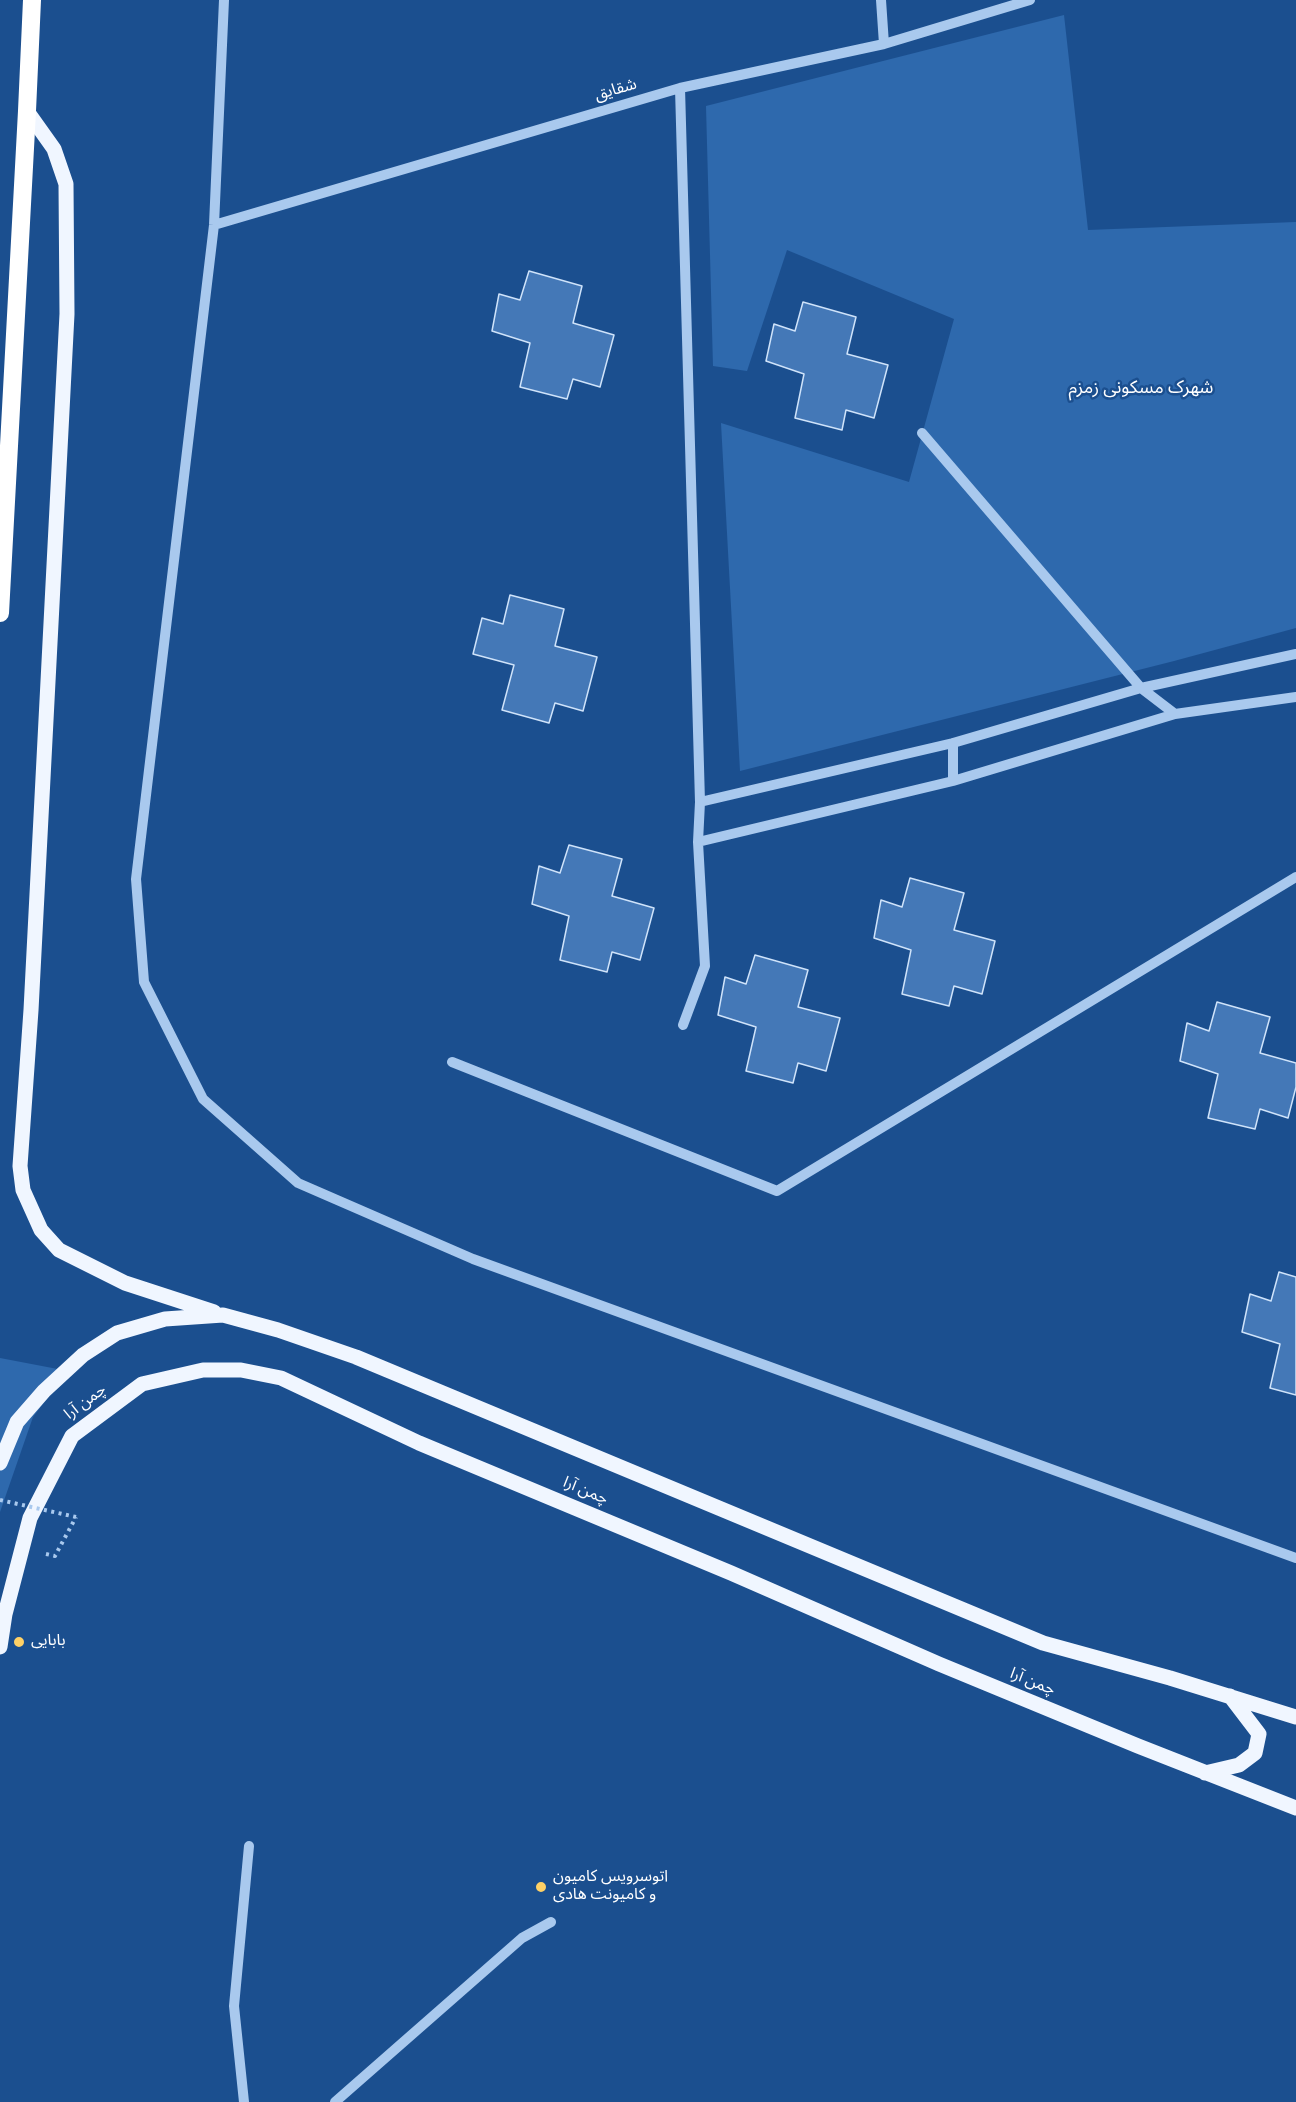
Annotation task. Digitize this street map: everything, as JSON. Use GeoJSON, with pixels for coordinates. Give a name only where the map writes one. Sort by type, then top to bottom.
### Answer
{"type":"FeatureCollection","features":[{"type":"Feature","properties":{"kind":"highway"},"geometry":{"type":"LineString","coordinates":[[0,613],[32,0]]}},
{"type":"Feature","properties":{"kind":"main road"},"geometry":{"type":"LineString","coordinates":[[27,111],[54,149],[66,184],[67,314],[32,986],[20,1166],[23,1190],[41,1230],[59,1250],[124,1283],[222,1315],[278,1330],[356,1357],[1044,1643],[1296,1717]]}},
{"type":"Feature","properties":{"kind":"main road"},"geometry":{"type":"LineString","coordinates":[[0,1462],[17,1422],[44,1391],[83,1355],[117,1333],[165,1319],[222,1315]]}},
{"type":"Feature","properties":{"kind":"main road","name":"چمن آرا"},"geometry":{"type":"LineString","coordinates":[[0,1647],[5,1614],[30,1518],[72,1436],[142,1384],[203,1370],[241,1370],[281,1378],[419,1443],[731,1573],[939,1664],[1296,1808]]}},
{"type":"Feature","properties":{"kind":"main road"},"geometry":{"type":"LineString","coordinates":[[1205,1773],[1239,1765],[1255,1753],[1259,1734],[1230,1696]]}},
{"type":"Feature","properties":{"kind":"street"},"geometry":{"type":"LineString","coordinates":[[224,0],[214,225],[136,879],[144,982],[203,1099],[297,1183],[473,1259],[1296,1558]]}},
{"type":"Feature","properties":{"kind":"street"},"geometry":{"type":"LineString","coordinates":[[881,0],[884,44]]}},
{"type":"Feature","properties":{"kind":"street","name":"شقایق"},"geometry":{"type":"LineString","coordinates":[[214,225],[680,88],[884,44],[1030,0]]}},
{"type":"Feature","properties":{"kind":"street"},"geometry":{"type":"LineString","coordinates":[[680,88],[700,802],[698,842],[705,966],[683,1025]]}},
{"type":"Feature","properties":{"kind":"street"},"geometry":{"type":"LineString","coordinates":[[922,433],[1141,688],[1175,714]]}},
{"type":"Feature","properties":{"kind":"street"},"geometry":{"type":"LineString","coordinates":[[700,802],[953,743],[1141,688],[1296,654]]}},
{"type":"Feature","properties":{"kind":"street"},"geometry":{"type":"LineString","coordinates":[[698,842],[953,781],[1175,714],[1296,697]]}},
{"type":"Feature","properties":{"kind":"street"},"geometry":{"type":"LineString","coordinates":[[953,743],[953,781]]}},
{"type":"Feature","properties":{"kind":"street"},"geometry":{"type":"LineString","coordinates":[[452,1062],[777,1191],[1296,877]]}},
{"type":"Feature","properties":{"kind":"street"},"geometry":{"type":"LineString","coordinates":[[244,2102],[234,2006],[249,1845]]}},
{"type":"Feature","properties":{"kind":"street"},"geometry":{"type":"LineString","coordinates":[[334,2102],[522,1938],[551,1922]]}},
{"type":"Feature","properties":{"kind":"path"},"geometry":{"type":"LineString","coordinates":[[0,1500],[76,1517],[55,1556]]}},
{"type":"Feature","properties":{"kind":"shaded area"},"geometry":{"type":"Polygon","coordinates":[[[1064,15],[1088,230],[1296,222],[1296,628],[740,771],[721,423],[909,482],[954,319],[787,250],[747,371],[713,366],[706,106],[1064,15]]]}},
{"type":"Feature","properties":{"kind":"shaded area"},"geometry":{"type":"Polygon","coordinates":[[[0,1358],[68,1371],[33,1417],[0,1512],[0,1358]]]}},
{"type":"Feature","properties":{"kind":"building"},"geometry":{"type":"Polygon","coordinates":[[[529,271],[582,286],[573,323],[614,335],[600,387],[573,379],[567,399],[520,387],[530,343],[492,331],[499,294],[520,300],[529,271]]]}},
{"type":"Feature","properties":{"kind":"building"},"geometry":{"type":"Polygon","coordinates":[[[803,302],[856,317],[847,354],[888,365],[874,418],[846,410],[842,430],[795,418],[804,374],[766,361],[774,324],[795,331],[803,302]]]}},
{"type":"Feature","properties":{"kind":"building"},"geometry":{"type":"Polygon","coordinates":[[[510,595],[564,609],[555,646],[597,657],[583,711],[555,703],[549,723],[502,710],[514,665],[473,654],[482,618],[503,624],[510,595]]]}},
{"type":"Feature","properties":{"kind":"building"},"geometry":{"type":"Polygon","coordinates":[[[569,845],[622,859],[612,896],[654,908],[640,960],[612,952],[607,972],[560,960],[569,916],[532,904],[539,866],[560,873],[569,845]]]}},
{"type":"Feature","properties":{"kind":"building"},"geometry":{"type":"Polygon","coordinates":[[[910,878],[964,893],[954,930],[995,941],[982,994],[954,986],[949,1006],[902,994],[911,950],[874,938],[881,900],[902,907],[910,878]]]}},
{"type":"Feature","properties":{"kind":"building"},"geometry":{"type":"Polygon","coordinates":[[[755,955],[808,970],[798,1007],[840,1018],[826,1071],[798,1063],[793,1083],[746,1071],[756,1027],[718,1015],[725,977],[746,984],[755,955]]]}},
{"type":"Feature","properties":{"kind":"building"},"geometry":{"type":"Polygon","coordinates":[[[1217,1002],[1270,1017],[1260,1053],[1296,1063],[1296,1087],[1288,1118],[1260,1109],[1255,1129],[1208,1118],[1218,1074],[1180,1061],[1187,1023],[1209,1031],[1217,1002]]]}},
{"type":"Feature","properties":{"kind":"building"},"geometry":{"type":"Polygon","coordinates":[[[1279,1272],[1296,1277],[1296,1395],[1270,1388],[1280,1344],[1242,1332],[1250,1294],[1271,1301],[1279,1272]]]}},
{"type":"Feature","properties":{"kind":"place","name":"بابایی"},"geometry":{"type":"Point","coordinates":[19,1642]}},
{"type":"Feature","properties":{"kind":"place","name":"اتوسرویس کامیون و کامیونت هادی"},"geometry":{"type":"Point","coordinates":[541,1887]}},
{"type":"Feature","properties":{"kind":"district","name":"شهرک مسکونی زمزم"},"geometry":{"type":"Point","coordinates":[1141,389]}}]}
